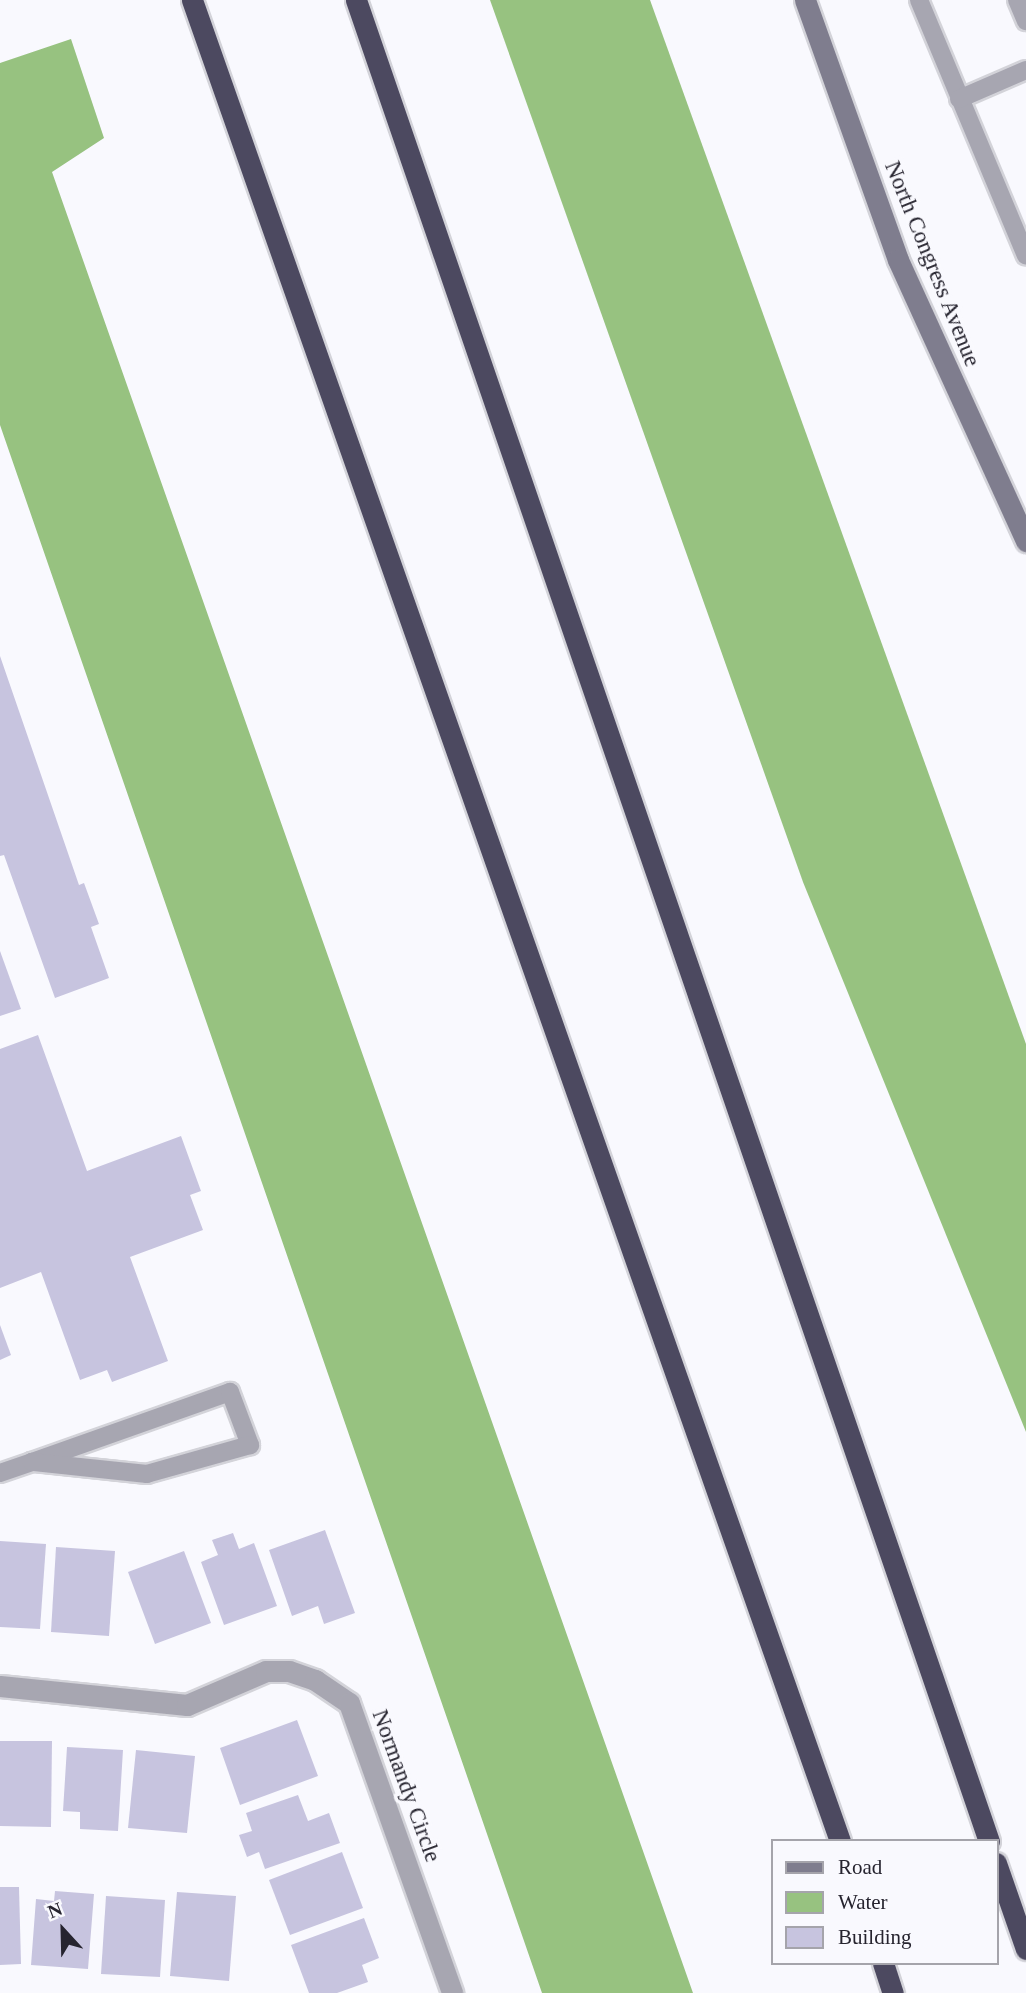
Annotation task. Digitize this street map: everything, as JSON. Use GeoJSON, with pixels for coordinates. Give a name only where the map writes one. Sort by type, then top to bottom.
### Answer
{"type":"FeatureCollection","features":[{"type":"Feature","properties":{"kind":"highway"},"geometry":{"type":"LineString","coordinates":[[192,0],[839,1839]]}},
{"type":"Feature","properties":{"kind":"highway"},"geometry":{"type":"LineString","coordinates":[[356,0],[988,1839]]}},
{"type":"Feature","properties":{"kind":"highway"},"geometry":{"type":"LineString","coordinates":[[998,1869],[1026,1949]]}},
{"type":"Feature","properties":{"kind":"highway"},"geometry":{"type":"LineString","coordinates":[[884,1965],[893,1993]]}},
{"type":"Feature","properties":{"kind":"street","name":"North Congress Avenue"},"geometry":{"type":"LineString","coordinates":[[805,0],[898,260],[1026,541]]}},
{"type":"Feature","properties":{"kind":"street","name":"Normandy Circle"},"geometry":{"type":"LineString","coordinates":[[0,1686],[187,1705],[265,1671],[289,1671],[349,1703],[453,1993]]}},
{"type":"Feature","properties":{"kind":"lane"},"geometry":{"type":"LineString","coordinates":[[919,0],[958,99],[1026,256]]}},
{"type":"Feature","properties":{"kind":"lane"},"geometry":{"type":"LineString","coordinates":[[1017,0],[1026,22]]}},
{"type":"Feature","properties":{"kind":"lane"},"geometry":{"type":"LineString","coordinates":[[958,99],[1026,70]]}},
{"type":"Feature","properties":{"kind":"lane"},"geometry":{"type":"LineString","coordinates":[[0,1473],[230,1392],[250,1446],[147,1474],[32,1462]]}},
{"type":"Feature","properties":{"kind":"water"},"geometry":{"type":"Polygon","coordinates":[[[490,0],[650,0],[1026,1044],[1026,1432],[803,882],[490,0]]]}},
{"type":"Feature","properties":{"kind":"water"},"geometry":{"type":"Polygon","coordinates":[[[71,39],[104,138],[52,172],[693,1993],[542,1993],[0,425],[0,63],[71,39]]]}},
{"type":"Feature","properties":{"kind":"building"},"geometry":{"type":"Polygon","coordinates":[[[0,656],[79,885],[84,883],[99,924],[91,927],[109,978],[55,998],[4,855],[0,856],[0,656]]]}},
{"type":"Feature","properties":{"kind":"building"},"geometry":{"type":"Polygon","coordinates":[[[0,951],[21,1009],[0,1016],[0,951]]]}},
{"type":"Feature","properties":{"kind":"building"},"geometry":{"type":"Polygon","coordinates":[[[38,1035],[87,1171],[181,1136],[201,1191],[190,1195],[203,1230],[130,1257],[168,1361],[112,1382],[107,1370],[80,1380],[41,1272],[0,1288],[0,1049],[38,1035]]]}},
{"type":"Feature","properties":{"kind":"building"},"geometry":{"type":"Polygon","coordinates":[[[0,1325],[11,1355],[0,1360],[0,1325]]]}},
{"type":"Feature","properties":{"kind":"building"},"geometry":{"type":"Polygon","coordinates":[[[325,1530],[355,1613],[324,1624],[318,1606],[292,1616],[269,1550],[325,1530]]]}},
{"type":"Feature","properties":{"kind":"building"},"geometry":{"type":"Polygon","coordinates":[[[233,1533],[239,1549],[254,1543],[277,1606],[224,1625],[201,1562],[218,1555],[212,1540],[233,1533]]]}},
{"type":"Feature","properties":{"kind":"building"},"geometry":{"type":"Polygon","coordinates":[[[0,1541],[46,1544],[40,1629],[0,1627],[0,1541]]]}},
{"type":"Feature","properties":{"kind":"building"},"geometry":{"type":"Polygon","coordinates":[[[56,1547],[115,1551],[109,1636],[51,1632],[56,1547]]]}},
{"type":"Feature","properties":{"kind":"building"},"geometry":{"type":"Polygon","coordinates":[[[184,1551],[211,1623],[155,1644],[128,1572],[184,1551]]]}},
{"type":"Feature","properties":{"kind":"building"},"geometry":{"type":"Polygon","coordinates":[[[297,1720],[318,1776],[240,1805],[220,1748],[297,1720]]]}},
{"type":"Feature","properties":{"kind":"building"},"geometry":{"type":"Polygon","coordinates":[[[0,1741],[52,1741],[51,1827],[0,1826],[0,1741]]]}},
{"type":"Feature","properties":{"kind":"building"},"geometry":{"type":"Polygon","coordinates":[[[67,1747],[123,1750],[118,1831],[80,1829],[80,1812],[63,1811],[67,1747]]]}},
{"type":"Feature","properties":{"kind":"building"},"geometry":{"type":"Polygon","coordinates":[[[136,1750],[195,1756],[187,1833],[128,1828],[136,1750]]]}},
{"type":"Feature","properties":{"kind":"building"},"geometry":{"type":"Polygon","coordinates":[[[298,1795],[308,1821],[329,1813],[340,1843],[265,1869],[259,1852],[247,1857],[239,1835],[252,1831],[246,1813],[298,1795]]]}},
{"type":"Feature","properties":{"kind":"building"},"geometry":{"type":"Polygon","coordinates":[[[342,1852],[363,1908],[290,1935],[269,1880],[342,1852]]]}},
{"type":"Feature","properties":{"kind":"building"},"geometry":{"type":"Polygon","coordinates":[[[0,1887],[19,1887],[21,1964],[0,1965],[0,1887]]]}},
{"type":"Feature","properties":{"kind":"building"},"geometry":{"type":"Polygon","coordinates":[[[55,1891],[94,1894],[88,1969],[31,1965],[36,1899],[54,1901],[55,1891]]]}},
{"type":"Feature","properties":{"kind":"building"},"geometry":{"type":"Polygon","coordinates":[[[177,1892],[236,1896],[229,1981],[170,1976],[177,1892]]]}},
{"type":"Feature","properties":{"kind":"building"},"geometry":{"type":"Polygon","coordinates":[[[106,1896],[165,1900],[160,1977],[101,1974],[106,1896]]]}},
{"type":"Feature","properties":{"kind":"building"},"geometry":{"type":"Polygon","coordinates":[[[364,1918],[379,1958],[362,1965],[368,1982],[337,1993],[309,1993],[291,1945],[364,1918]]]}}]}
